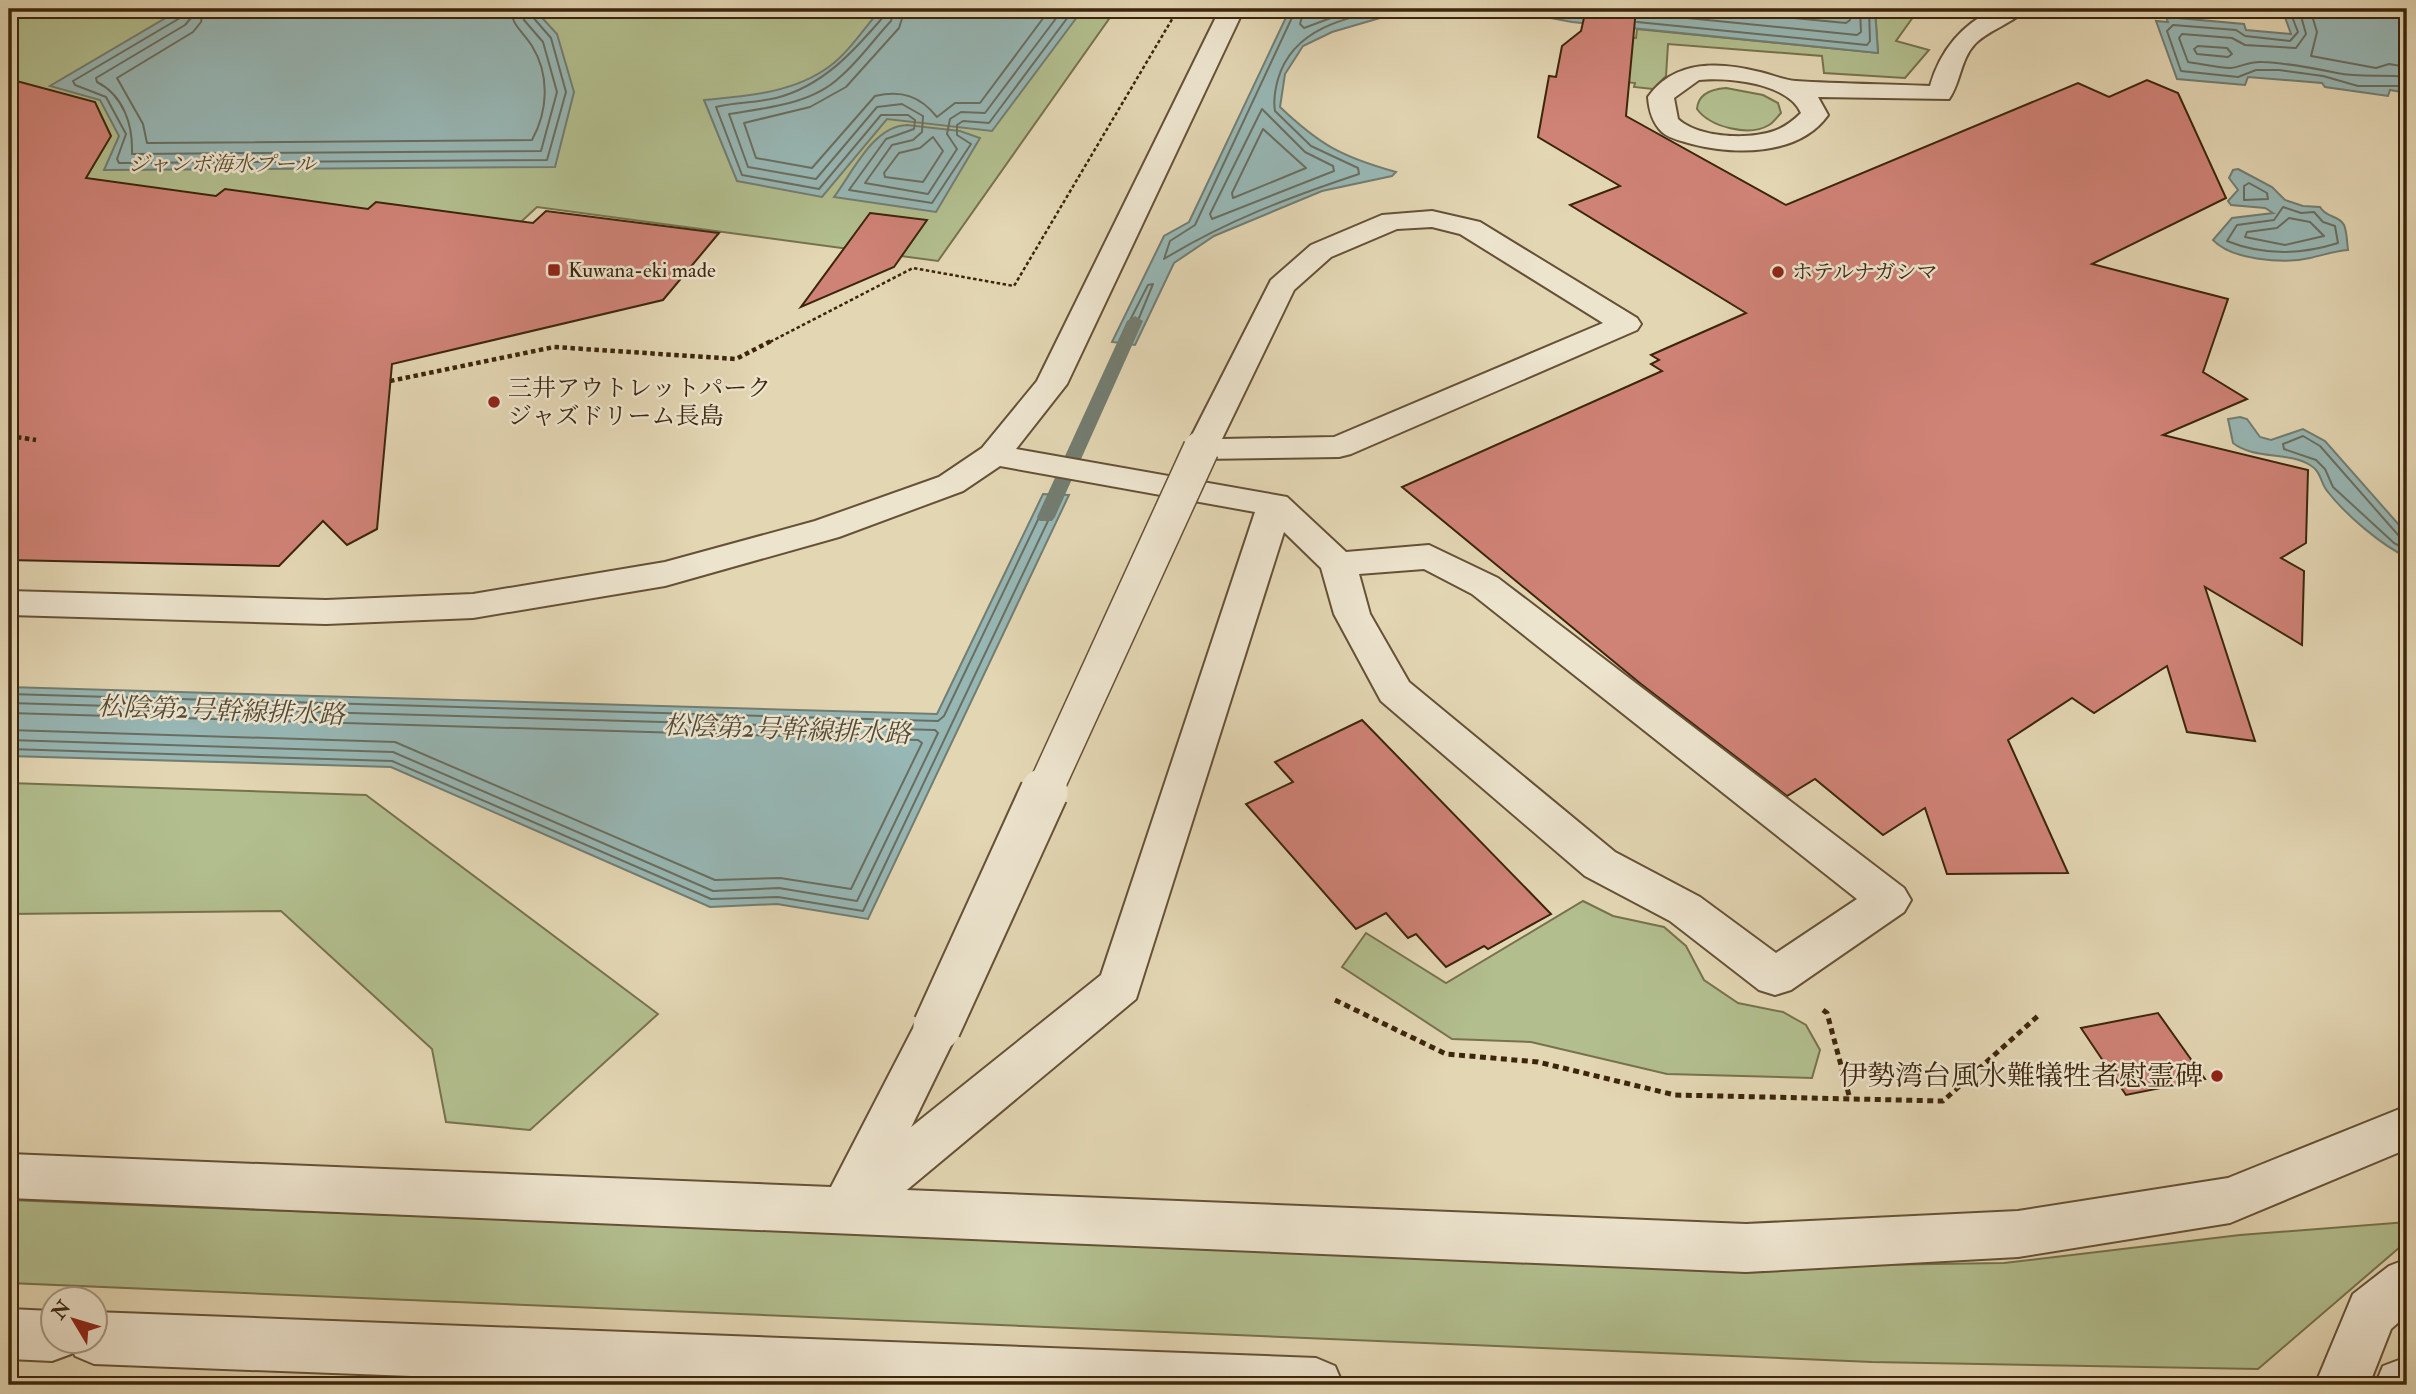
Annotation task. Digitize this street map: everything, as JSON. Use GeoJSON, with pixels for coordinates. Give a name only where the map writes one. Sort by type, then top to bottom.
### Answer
{"type":"FeatureCollection","features":[{"type":"Feature","properties":{"kind":"street"},"geometry":{"type":"LineString","coordinates":[[9,603],[326,612],[473,606],[665,574],[827,529],[951,484],[994,454],[1051,384],[1232,9]]}},
{"type":"Feature","properties":{"kind":"street"},"geometry":{"type":"LineString","coordinates":[[1788,88],[1808,100],[1815,115],[1794,132],[1763,142],[1723,142],[1687,133],[1675,129],[1662,115],[1661,97],[1678,80],[1699,72],[1766,79],[1788,88],[1940,94],[1947,64],[1966,38],[1997,15],[2013,9]]}},
{"type":"Feature","properties":{"kind":"street"},"geometry":{"type":"LineString","coordinates":[[845,1211],[937,1027],[1201,449],[1281,286],[1321,251],[1392,221],[1432,219],[1469,228],[1626,324],[1339,447],[1201,449]]}},
{"type":"Feature","properties":{"kind":"street"},"geometry":{"type":"LineString","coordinates":[[994,454],[1275,505],[1338,564],[1352,614],[1395,691],[1600,864],[1685,909],[1775,976],[1889,900],[1485,586],[1429,557],[1338,564]]}},
{"type":"Feature","properties":{"kind":"street"},"geometry":{"type":"LineString","coordinates":[[845,1211],[1120,986],[1275,505]]}},
{"type":"Feature","properties":{"kind":"street"},"geometry":{"type":"LineString","coordinates":[[9,1175],[1718,1247],[1787,1246],[2018,1234],[2231,1200],[2407,1126]]}},
{"type":"Feature","properties":{"kind":"street"},"geometry":{"type":"LineString","coordinates":[[2342,1385],[2371,1312],[2407,1283]]}},
{"type":"Feature","properties":{"kind":"street"},"geometry":{"type":"LineString","coordinates":[[9,1334],[38,1335]]}},
{"type":"Feature","properties":{"kind":"street"},"geometry":{"type":"LineString","coordinates":[[108,1339],[1316,1385]]}},
{"type":"Feature","properties":{"kind":"street"},"geometry":{"type":"LineString","coordinates":[[2402,1385],[2407,1383]]}},
{"type":"Feature","properties":{"kind":"path"},"geometry":{"type":"LineString","coordinates":[[390,381],[554,347],[736,359],[913,268],[1014,286],[1178,9]]}},
{"type":"Feature","properties":{"kind":"path"},"geometry":{"type":"LineString","coordinates":[[9,436],[36,440]]}},
{"type":"Feature","properties":{"kind":"path"},"geometry":{"type":"LineString","coordinates":[[1775,976],[1827,1013],[1850,1099]]}},
{"type":"Feature","properties":{"kind":"path"},"geometry":{"type":"LineString","coordinates":[[1335,1000],[1446,1054],[1538,1062],[1675,1096],[1943,1101],[2039,1015]]}},
{"type":"Feature","properties":{"kind":"green space","name":"ジャンボ海水プール"},"geometry":{"type":"Polygon","coordinates":[[[9,9],[1116,9],[938,261],[537,207],[426,310],[185,316],[9,289],[9,9]]]}},
{"type":"Feature","properties":{"kind":"green space"},"geometry":{"type":"Polygon","coordinates":[[[1875,9],[1924,9],[1916,13],[1896,41],[1929,50],[1905,78],[1824,73],[1822,56],[1668,44],[1666,76],[1653,89],[1634,87],[1635,83],[1598,79],[1618,36],[1636,38],[1637,29],[1878,53],[1875,9]]]}},
{"type":"Feature","properties":{"kind":"green space"},"geometry":{"type":"Polygon","coordinates":[[[1726,88],[1763,95],[1778,103],[1781,113],[1771,124],[1751,130],[1730,128],[1711,121],[1697,109],[1700,99],[1711,91],[1726,88]]]}},
{"type":"Feature","properties":{"kind":"green space"},"geometry":{"type":"Polygon","coordinates":[[[9,783],[366,795],[658,1014],[530,1130],[446,1122],[432,1049],[281,911],[9,914],[9,783]]]}},
{"type":"Feature","properties":{"kind":"green space"},"geometry":{"type":"Polygon","coordinates":[[[1583,901],[1613,916],[1664,927],[1686,946],[1704,980],[1738,1003],[1783,1012],[1806,1025],[1820,1050],[1812,1078],[1667,1074],[1531,1042],[1452,1039],[1342,967],[1366,933],[1446,983],[1583,901]]]}},
{"type":"Feature","properties":{"kind":"green space"},"geometry":{"type":"Polygon","coordinates":[[[9,1200],[1720,1267],[2004,1263],[2240,1235],[2407,1222],[2407,1241],[2258,1369],[1872,1362],[9,1283],[9,1200]]]}},
{"type":"Feature","properties":{"kind":"water"},"geometry":{"type":"Polygon","coordinates":[[[181,9],[534,9],[557,34],[574,92],[555,167],[104,170],[119,136],[100,100],[50,86],[181,9]]]}},
{"type":"Feature","properties":{"kind":"water"},"geometry":{"type":"Polygon","coordinates":[[[881,9],[1083,9],[992,131],[887,119],[822,197],[737,181],[704,100],[770,92],[816,75],[844,54],[881,9]]]}},
{"type":"Feature","properties":{"kind":"water"},"geometry":{"type":"Polygon","coordinates":[[[1290,9],[1448,9],[1380,18],[1332,32],[1303,46],[1285,74],[1280,107],[1294,120],[1346,155],[1396,172],[1392,176],[1322,191],[1214,236],[1174,263],[1135,345],[1112,342],[1164,236],[1189,222],[1290,9]]]}},
{"type":"Feature","properties":{"kind":"water"},"geometry":{"type":"Polygon","coordinates":[[[1503,9],[1875,9],[1878,53],[1572,22],[1503,9]]]}},
{"type":"Feature","properties":{"kind":"water"},"geometry":{"type":"Polygon","coordinates":[[[2282,9],[2407,9],[2407,93],[2390,90],[2388,96],[2325,87],[2322,83],[2248,77],[2245,85],[2177,79],[2156,21],[2168,22],[2166,17],[2244,24],[2246,30],[2291,34],[2282,9]]]}},
{"type":"Feature","properties":{"kind":"water"},"geometry":{"type":"Polygon","coordinates":[[[907,125],[960,131],[980,138],[936,212],[834,197],[856,163],[874,142],[895,127],[907,125]]]}},
{"type":"Feature","properties":{"kind":"water"},"geometry":{"type":"Polygon","coordinates":[[[2238,169],[2272,187],[2285,200],[2303,206],[2320,207],[2342,222],[2348,250],[2286,261],[2258,259],[2222,247],[2213,240],[2232,218],[2273,213],[2265,208],[2231,205],[2228,201],[2238,190],[2229,178],[2233,170],[2238,169]]]}},
{"type":"Feature","properties":{"kind":"water"},"geometry":{"type":"Polygon","coordinates":[[[2228,419],[2247,419],[2260,437],[2271,440],[2303,429],[2325,441],[2407,534],[2407,557],[2386,545],[2335,501],[2317,471],[2310,465],[2291,458],[2251,452],[2233,443],[2228,419]]]}},
{"type":"Feature","properties":{"kind":"water"},"geometry":{"type":"Polygon","coordinates":[[[1043,494],[1069,495],[868,919],[777,904],[710,907],[391,767],[9,756],[9,687],[937,714],[1043,494]]]}},
{"type":"Feature","properties":{"kind":"building"},"geometry":{"type":"Polygon","coordinates":[[[1586,9],[1636,9],[1626,116],[1786,205],[2078,83],[2109,97],[2147,80],[2178,93],[2226,198],[2092,264],[2228,299],[2203,372],[2247,399],[2163,435],[2308,470],[2306,543],[2281,558],[2304,571],[2302,645],[2205,587],[2255,741],[2187,732],[2167,666],[2094,713],[2072,698],[2008,740],[2068,873],[1947,874],[1925,808],[1883,835],[1815,779],[1787,796],[1641,684],[1402,487],[1662,371],[1651,364],[1659,360],[1651,355],[1746,313],[1570,205],[1620,186],[1538,137],[1549,76],[1556,77],[1562,46],[1581,31],[1586,9]]]}},
{"type":"Feature","properties":{"kind":"building"},"geometry":{"type":"Polygon","coordinates":[[[9,79],[95,102],[111,136],[86,178],[216,196],[225,189],[368,209],[376,202],[533,223],[546,211],[719,233],[663,300],[392,364],[377,529],[347,545],[323,521],[279,566],[9,560],[9,79]]]}},
{"type":"Feature","properties":{"kind":"building"},"geometry":{"type":"Polygon","coordinates":[[[870,213],[927,220],[894,267],[801,307],[870,213]]]}},
{"type":"Feature","properties":{"kind":"building"},"geometry":{"type":"Polygon","coordinates":[[[1362,720],[1551,914],[1488,949],[1484,946],[1446,967],[1416,934],[1408,938],[1386,913],[1356,929],[1246,804],[1293,782],[1275,762],[1362,720]]]}},
{"type":"Feature","properties":{"kind":"building"},"geometry":{"type":"Polygon","coordinates":[[[2158,1013],[2205,1079],[2126,1095],[2081,1028],[2158,1013]]]}},
{"type":"Feature","properties":{"kind":"waterway","name":"松陰第2号幹線排水路"},"geometry":{"type":"LineString","coordinates":[[1046,517],[1135,321]]}},
{"type":"Feature","properties":{"kind":"place","name":"Kuwana-eki made"},"geometry":{"type":"Point","coordinates":[554,270]}},
{"type":"Feature","properties":{"kind":"place","name":"ホテルナガシマ"},"geometry":{"type":"Point","coordinates":[1778,272]}},
{"type":"Feature","properties":{"kind":"place","name":"三井アウトレットパーク ジャズドリーム長島"},"geometry":{"type":"Point","coordinates":[494,402]}},
{"type":"Feature","properties":{"kind":"place","name":"伊勢湾台風水難犠牲者慰霊碑"},"geometry":{"type":"Point","coordinates":[2217,1076]}}]}
